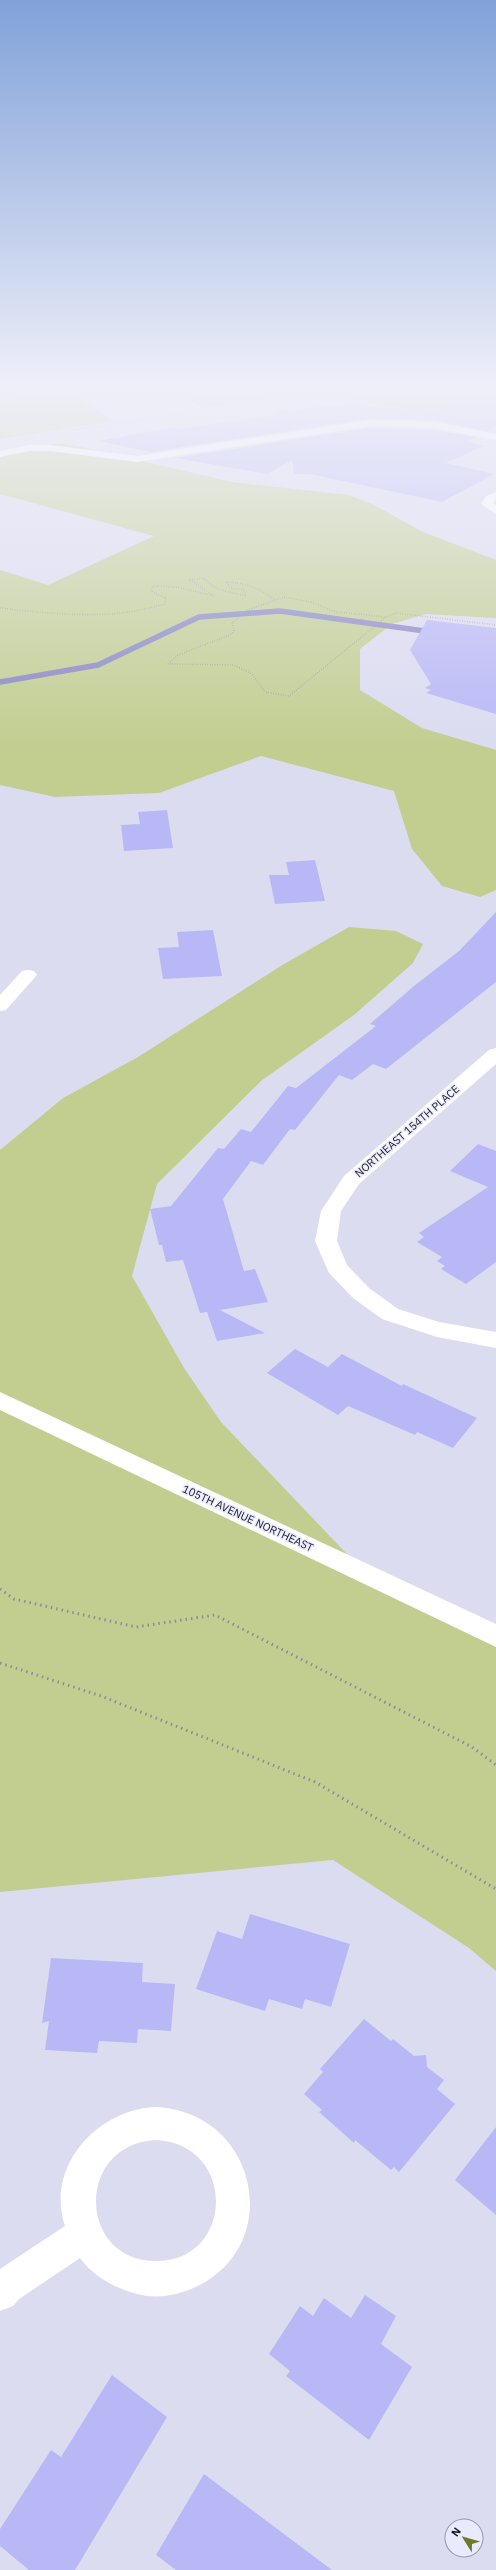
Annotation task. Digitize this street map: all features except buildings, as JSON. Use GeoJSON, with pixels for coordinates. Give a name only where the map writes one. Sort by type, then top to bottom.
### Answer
{"type":"FeatureCollection","features":[{"type":"Feature","properties":{"kind":"street"},"geometry":{"type":"LineString","coordinates":[[0,1006],[28,975]]}},
{"type":"Feature","properties":{"kind":"street","name":"NORTHEAST 154TH PLACE"},"geometry":{"type":"LineString","coordinates":[[496,1054],[351,1180],[330,1211],[326,1241],[337,1268],[361,1293],[390,1314],[437,1329],[496,1340]]}},
{"type":"Feature","properties":{"kind":"street","name":"105TH AVENUE NORTHEAST"},"geometry":{"type":"LineString","coordinates":[[0,1400],[496,1636]]}},
{"type":"Feature","properties":{"kind":"street"},"geometry":{"type":"LineString","coordinates":[[154,2122],[183,2125],[208,2140],[226,2164],[233,2194],[229,2224],[213,2252],[188,2272],[158,2281],[127,2276],[101,2260],[84,2234],[78,2204],[84,2173],[100,2147],[125,2129],[154,2122]]}},
{"type":"Feature","properties":{"kind":"street"},"geometry":{"type":"LineString","coordinates":[[0,2293],[6,2286],[84,2234]]}},
{"type":"Feature","properties":{"kind":"path"},"geometry":{"type":"LineString","coordinates":[[0,608],[87,616],[125,615],[164,604],[167,599],[150,592],[153,586],[177,588],[214,596],[190,580],[203,578],[217,589],[246,596],[244,590],[230,588],[226,582],[244,583],[263,589],[276,600]]}},
{"type":"Feature","properties":{"kind":"path"},"geometry":{"type":"LineString","coordinates":[[386,618],[336,612],[295,598],[276,600],[248,610],[232,623],[234,630],[232,634],[178,655],[168,664],[234,665],[252,674],[265,692],[289,696],[386,618],[396,613],[496,625]]}},
{"type":"Feature","properties":{"kind":"path"},"geometry":{"type":"LineString","coordinates":[[0,1589],[14,1599],[136,1627],[215,1614],[472,1747],[496,1765]]}},
{"type":"Feature","properties":{"kind":"path"},"geometry":{"type":"LineString","coordinates":[[0,1663],[101,1696],[315,1782],[496,1889]]}},
{"type":"Feature","properties":{"kind":"green space"},"geometry":{"type":"Polygon","coordinates":[[[44,506],[376,506],[423,532],[496,560],[496,618],[426,614],[392,624],[360,649],[360,690],[422,728],[496,750],[496,890],[480,897],[442,886],[412,849],[394,791],[261,756],[159,793],[55,797],[0,785],[0,570],[48,585],[154,536],[44,506]]]}},
{"type":"Feature","properties":{"kind":"green space"},"geometry":{"type":"Polygon","coordinates":[[[349,927],[396,931],[423,944],[413,963],[354,1015],[261,1081],[157,1184],[132,1276],[184,1368],[221,1422],[366,1574],[496,1636],[496,1971],[469,1948],[333,1860],[0,1892],[0,1150],[63,1098],[138,1057],[284,964],[349,927]]]}},
{"type":"Feature","properties":{"kind":"waterway"},"geometry":{"type":"LineString","coordinates":[[0,682],[98,665],[199,617],[280,611],[432,632]]}}]}
